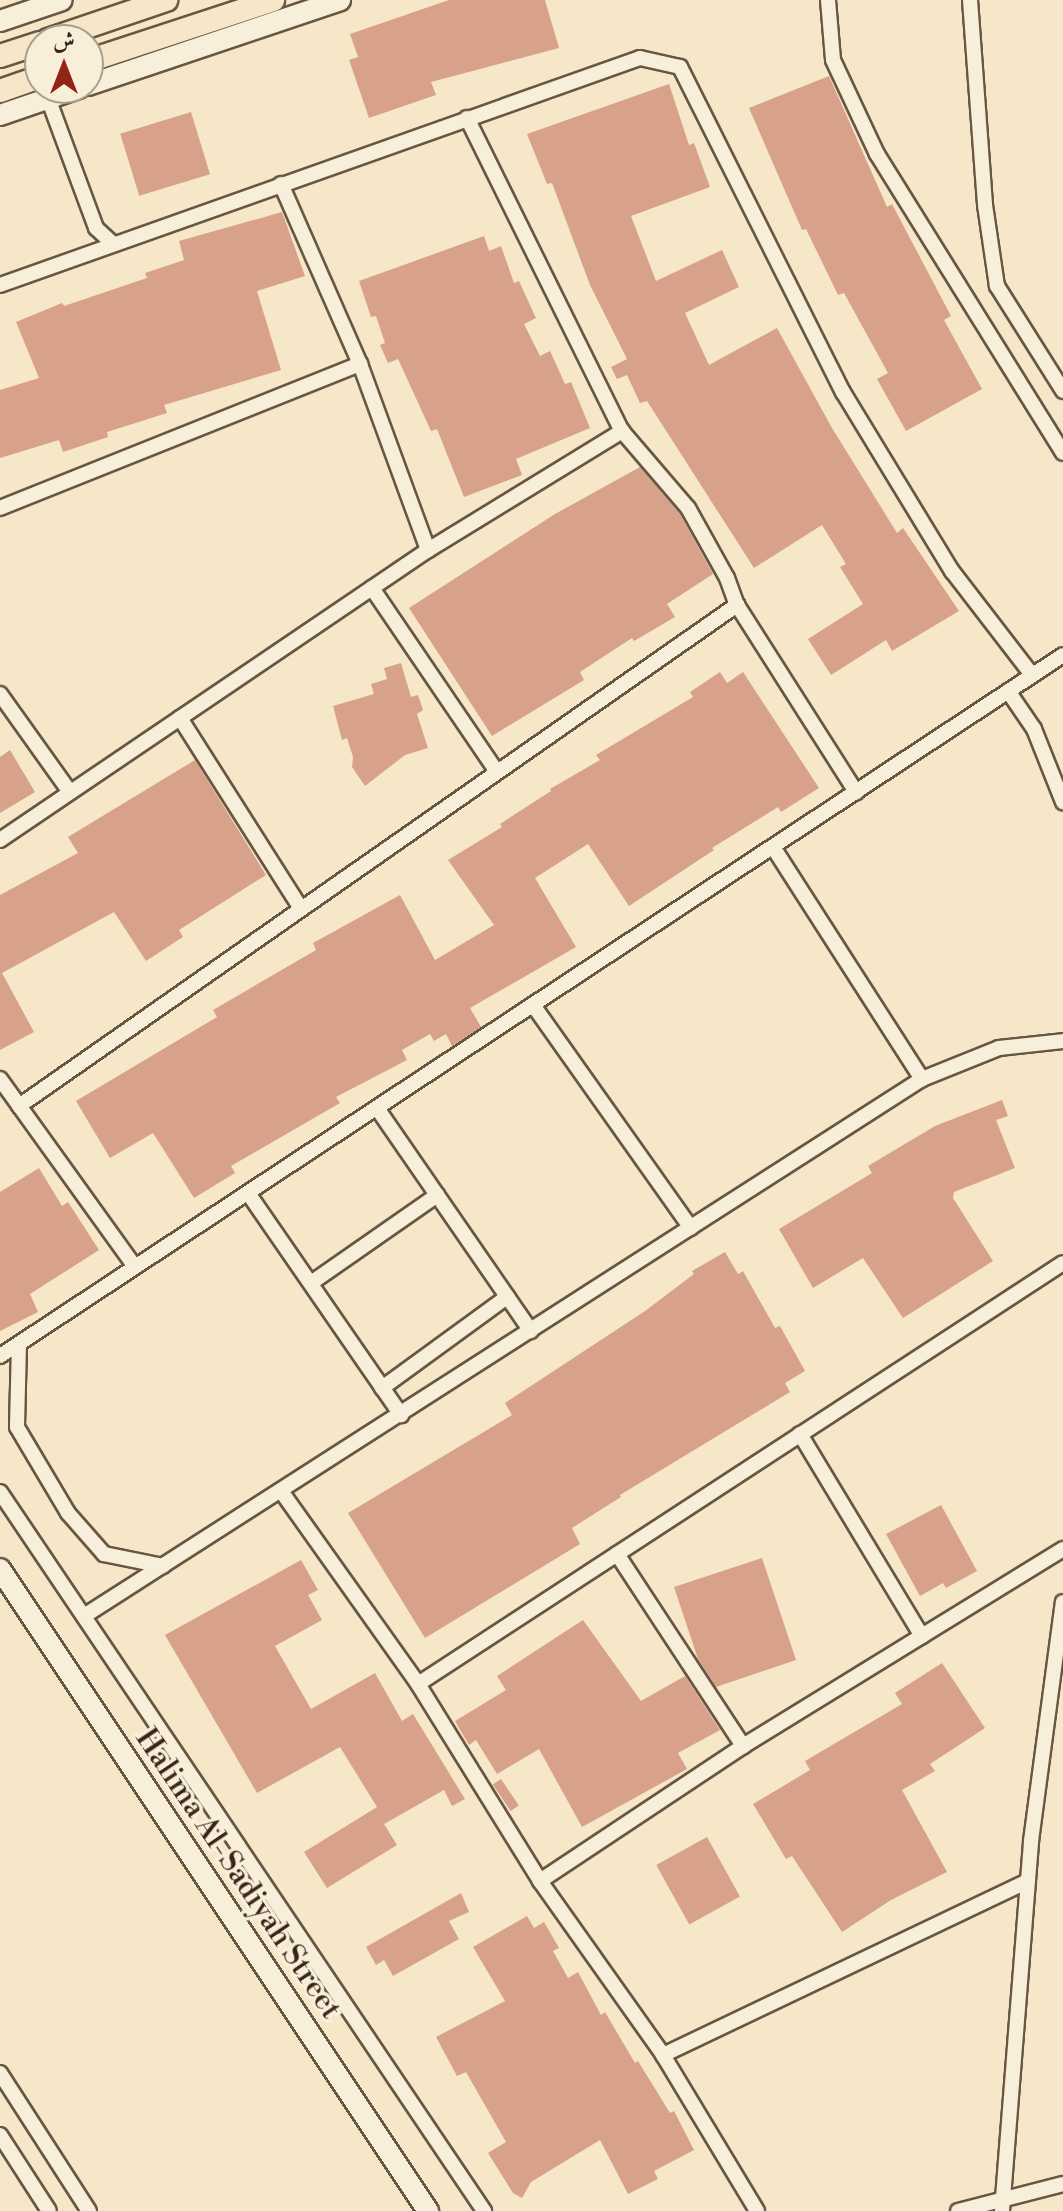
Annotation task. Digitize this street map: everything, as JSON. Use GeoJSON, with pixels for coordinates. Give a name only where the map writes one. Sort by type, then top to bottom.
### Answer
{"type":"FeatureCollection","features":[{"type":"Feature","properties":{"kind":"main road"},"geometry":{"type":"LineString","coordinates":[[95,24],[166,0]]}},
{"type":"Feature","properties":{"kind":"main road"},"geometry":{"type":"LineString","coordinates":[[104,56],[273,0]]}},
{"type":"Feature","properties":{"kind":"main road"},"geometry":{"type":"LineString","coordinates":[[0,56],[24,48]]}},
{"type":"Feature","properties":{"kind":"main road"},"geometry":{"type":"LineString","coordinates":[[0,91],[24,89]]}},
{"type":"Feature","properties":{"kind":"street"},"geometry":{"type":"LineString","coordinates":[[0,21],[62,0]]}},
{"type":"Feature","properties":{"kind":"street"},"geometry":{"type":"LineString","coordinates":[[104,80],[340,0]]}},
{"type":"Feature","properties":{"kind":"street"},"geometry":{"type":"LineString","coordinates":[[828,0],[833,60],[877,154],[1063,453]]}},
{"type":"Feature","properties":{"kind":"street"},"geometry":{"type":"LineString","coordinates":[[970,0],[985,205],[997,286],[1063,391]]}},
{"type":"Feature","properties":{"kind":"street"},"geometry":{"type":"LineString","coordinates":[[0,285],[640,58],[680,67],[843,392],[952,571],[1032,675]]}},
{"type":"Feature","properties":{"kind":"street"},"geometry":{"type":"LineString","coordinates":[[0,115],[24,100]]}},
{"type":"Feature","properties":{"kind":"street"},"geometry":{"type":"LineString","coordinates":[[50,104],[96,228],[113,244]]}},
{"type":"Feature","properties":{"kind":"street"},"geometry":{"type":"LineString","coordinates":[[467,118],[622,431],[688,508],[727,578],[737,605],[856,792]]}},
{"type":"Feature","properties":{"kind":"street"},"geometry":{"type":"LineString","coordinates":[[281,184],[360,364],[428,550]]}},
{"type":"Feature","properties":{"kind":"street"},"geometry":{"type":"LineString","coordinates":[[0,508],[360,364]]}},
{"type":"Feature","properties":{"kind":"street"},"geometry":{"type":"LineString","coordinates":[[0,840],[428,550],[622,431]]}},
{"type":"Feature","properties":{"kind":"street"},"geometry":{"type":"LineString","coordinates":[[372,588],[497,772]]}},
{"type":"Feature","properties":{"kind":"street"},"geometry":{"type":"LineString","coordinates":[[19,1106],[737,605]]}},
{"type":"Feature","properties":{"kind":"street"},"geometry":{"type":"LineString","coordinates":[[0,1356],[1063,655]]}},
{"type":"Feature","properties":{"kind":"street"},"geometry":{"type":"LineString","coordinates":[[1008,691],[1034,729],[1063,802]]}},
{"type":"Feature","properties":{"kind":"street"},"geometry":{"type":"LineString","coordinates":[[0,694],[70,792]]}},
{"type":"Feature","properties":{"kind":"street"},"geometry":{"type":"LineString","coordinates":[[180,718],[301,909]]}},
{"type":"Feature","properties":{"kind":"street"},"geometry":{"type":"LineString","coordinates":[[773,847],[922,1079]]}},
{"type":"Feature","properties":{"kind":"street"},"geometry":{"type":"LineString","coordinates":[[533,1005],[691,1228]]}},
{"type":"Feature","properties":{"kind":"street"},"geometry":{"type":"LineString","coordinates":[[84,1616],[922,1079],[999,1048],[1063,1041]]}},
{"type":"Feature","properties":{"kind":"street"},"geometry":{"type":"LineString","coordinates":[[0,1079],[135,1267]]}},
{"type":"Feature","properties":{"kind":"street"},"geometry":{"type":"LineString","coordinates":[[377,1108],[531,1331]]}},
{"type":"Feature","properties":{"kind":"street"},"geometry":{"type":"LineString","coordinates":[[248,1193],[401,1415]]}},
{"type":"Feature","properties":{"kind":"street"},"geometry":{"type":"LineString","coordinates":[[311,1283],[437,1195]]}},
{"type":"Feature","properties":{"kind":"street"},"geometry":{"type":"LineString","coordinates":[[418,1684],[1063,1263]]}},
{"type":"Feature","properties":{"kind":"street"},"geometry":{"type":"LineString","coordinates":[[382,1388],[507,1297]]}},
{"type":"Feature","properties":{"kind":"street"},"geometry":{"type":"LineString","coordinates":[[19,1344],[17,1427],[68,1513],[104,1554],[163,1566]]}},
{"type":"Feature","properties":{"kind":"street"},"geometry":{"type":"LineString","coordinates":[[800,1434],[922,1636]]}},
{"type":"Feature","properties":{"kind":"street"},"geometry":{"type":"LineString","coordinates":[[281,1491],[418,1684],[540,1881],[663,2055],[757,2211]]}},
{"type":"Feature","properties":{"kind":"street"},"geometry":{"type":"LineString","coordinates":[[0,1492],[484,2211]]}},
{"type":"Feature","properties":{"kind":"street"},"geometry":{"type":"LineString","coordinates":[[540,1881],[743,1746],[1063,1549]]}},
{"type":"Feature","properties":{"kind":"street"},"geometry":{"type":"LineString","coordinates":[[617,1554],[743,1746]]}},
{"type":"Feature","properties":{"kind":"street","name":"Halima Al-Sadiyah Street"},"geometry":{"type":"LineString","coordinates":[[0,1569],[428,2211]]}},
{"type":"Feature","properties":{"kind":"street"},"geometry":{"type":"LineString","coordinates":[[1003,2205],[1028,1881],[1063,1610]]}},
{"type":"Feature","properties":{"kind":"street"},"geometry":{"type":"LineString","coordinates":[[663,2055],[1028,1881]]}},
{"type":"Feature","properties":{"kind":"street"},"geometry":{"type":"LineString","coordinates":[[0,2073],[89,2211]]}},
{"type":"Feature","properties":{"kind":"street"},"geometry":{"type":"LineString","coordinates":[[0,2135],[49,2211]]}},
{"type":"Feature","properties":{"kind":"street"},"geometry":{"type":"LineString","coordinates":[[958,2211],[1003,2205],[1063,2184]]}},
{"type":"Feature","properties":{"kind":"building"},"geometry":{"type":"Polygon","coordinates":[[[449,0],[545,0],[559,48],[431,82],[436,95],[369,118],[349,60],[358,57],[350,34],[449,0]]]}},
{"type":"Feature","properties":{"kind":"building"},"geometry":{"type":"Polygon","coordinates":[[[829,76],[887,207],[892,204],[951,316],[944,320],[982,389],[906,431],[877,379],[888,373],[844,293],[838,295],[806,229],[802,230],[749,108],[829,76]]]}},
{"type":"Feature","properties":{"kind":"building"},"geometry":{"type":"Polygon","coordinates":[[[669,84],[689,145],[694,143],[710,187],[631,216],[656,281],[722,250],[739,287],[685,313],[709,365],[777,328],[832,428],[897,533],[903,528],[959,611],[892,651],[886,640],[831,675],[808,639],[863,604],[840,567],[846,564],[822,525],[754,568],[647,401],[640,403],[627,375],[617,379],[611,367],[627,359],[590,285],[552,183],[547,184],[527,134],[669,84]]]}},
{"type":"Feature","properties":{"kind":"building"},"geometry":{"type":"Polygon","coordinates":[[[191,112],[210,174],[139,196],[120,134],[191,112]]]}},
{"type":"Feature","properties":{"kind":"building"},"geometry":{"type":"Polygon","coordinates":[[[282,212],[305,276],[257,291],[281,370],[164,405],[167,413],[107,432],[108,437],[63,452],[59,440],[0,458],[0,390],[39,378],[16,322],[62,303],[64,306],[147,278],[145,273],[184,260],[179,241],[282,212]]]}},
{"type":"Feature","properties":{"kind":"building"},"geometry":{"type":"Polygon","coordinates":[[[484,236],[489,251],[501,246],[514,283],[519,281],[536,318],[524,324],[540,356],[550,351],[565,384],[571,382],[590,428],[516,459],[522,475],[464,497],[437,429],[431,431],[398,359],[388,363],[380,345],[385,343],[376,316],[371,317],[359,281],[484,236]]]}},
{"type":"Feature","properties":{"kind":"building"},"geometry":{"type":"Polygon","coordinates":[[[640,467],[680,514],[713,574],[667,604],[675,617],[634,641],[632,638],[580,672],[584,680],[492,736],[409,608],[555,514],[640,467]]]}},
{"type":"Feature","properties":{"kind":"building"},"geometry":{"type":"Polygon","coordinates":[[[401,663],[411,697],[418,695],[423,710],[417,714],[428,748],[405,755],[365,786],[352,767],[353,757],[347,738],[342,740],[333,706],[374,694],[371,684],[387,679],[384,668],[401,663]]]}},
{"type":"Feature","properties":{"kind":"building"},"geometry":{"type":"Polygon","coordinates":[[[720,672],[727,683],[743,672],[819,788],[781,812],[778,807],[629,906],[588,844],[535,878],[576,947],[470,1008],[481,1027],[452,1046],[446,1034],[434,1041],[430,1034],[402,1050],[407,1060],[336,1097],[340,1103],[231,1166],[235,1173],[194,1198],[153,1133],[110,1158],[76,1101],[217,1017],[213,1010],[316,950],[313,943],[400,895],[435,960],[494,925],[448,860],[502,827],[500,824],[550,789],[600,760],[596,755],[693,697],[690,692],[720,672]]]}},
{"type":"Feature","properties":{"kind":"building"},"geometry":{"type":"Polygon","coordinates":[[[10,750],[35,792],[0,813],[0,757],[10,750]]]}},
{"type":"Feature","properties":{"kind":"building"},"geometry":{"type":"Polygon","coordinates":[[[195,760],[266,875],[179,930],[183,937],[146,961],[114,912],[2,973],[34,1032],[0,1050],[0,895],[78,853],[68,837],[195,760]]]}},
{"type":"Feature","properties":{"kind":"building"},"geometry":{"type":"Polygon","coordinates":[[[1002,1100],[1008,1116],[996,1120],[1015,1168],[954,1192],[953,1198],[993,1261],[903,1318],[863,1258],[813,1288],[779,1229],[872,1173],[868,1166],[935,1126],[1002,1100]]]}},
{"type":"Feature","properties":{"kind":"building"},"geometry":{"type":"Polygon","coordinates":[[[39,1168],[62,1206],[68,1202],[99,1250],[30,1294],[38,1312],[0,1331],[0,1192],[39,1168]]]}},
{"type":"Feature","properties":{"kind":"building"},"geometry":{"type":"Polygon","coordinates":[[[725,1252],[738,1274],[743,1271],[775,1328],[780,1326],[805,1371],[785,1383],[790,1392],[620,1495],[572,1528],[580,1544],[425,1638],[348,1513],[512,1415],[505,1403],[645,1311],[694,1274],[692,1271],[725,1252]]]}},
{"type":"Feature","properties":{"kind":"building"},"geometry":{"type":"Polygon","coordinates":[[[941,1505],[977,1571],[946,1588],[943,1583],[920,1596],[886,1534],[941,1505]]]}},
{"type":"Feature","properties":{"kind":"building"},"geometry":{"type":"Polygon","coordinates":[[[762,1558],[796,1660],[716,1687],[698,1659],[674,1587],[762,1558]]]}},
{"type":"Feature","properties":{"kind":"building"},"geometry":{"type":"Polygon","coordinates":[[[301,1560],[318,1590],[308,1595],[322,1620],[275,1646],[311,1709],[375,1673],[402,1721],[413,1714],[465,1799],[452,1806],[444,1790],[384,1824],[397,1845],[327,1888],[304,1852],[377,1807],[340,1747],[257,1793],[165,1635],[301,1560]]]}},
{"type":"Feature","properties":{"kind":"building"},"geometry":{"type":"Polygon","coordinates":[[[583,1620],[641,1701],[685,1676],[720,1730],[678,1753],[687,1769],[582,1827],[539,1749],[497,1774],[476,1740],[469,1745],[455,1721],[506,1690],[497,1676],[583,1620]]]}},
{"type":"Feature","properties":{"kind":"building"},"geometry":{"type":"Polygon","coordinates":[[[942,1663],[985,1728],[930,1764],[935,1771],[902,1790],[947,1872],[891,1900],[842,1932],[792,1856],[786,1859],[753,1804],[810,1770],[805,1761],[902,1704],[895,1693],[942,1663]]]}},
{"type":"Feature","properties":{"kind":"building"},"geometry":{"type":"Polygon","coordinates":[[[501,1779],[519,1806],[511,1811],[493,1785],[501,1779]]]}},
{"type":"Feature","properties":{"kind":"building"},"geometry":{"type":"Polygon","coordinates":[[[707,1837],[740,1896],[689,1925],[656,1865],[707,1837]]]}},
{"type":"Feature","properties":{"kind":"building"},"geometry":{"type":"Polygon","coordinates":[[[461,1893],[469,1912],[449,1921],[459,1939],[393,1976],[384,1960],[376,1965],[366,1947],[461,1893]]]}},
{"type":"Feature","properties":{"kind":"building"},"geometry":{"type":"Polygon","coordinates":[[[527,1916],[534,1928],[544,1922],[559,1948],[553,1951],[568,1978],[578,1972],[601,2015],[605,2012],[635,2063],[638,2061],[670,2113],[674,2111],[694,2150],[654,2171],[658,2179],[628,2194],[600,2140],[531,2182],[522,2198],[513,2193],[488,2153],[506,2142],[466,2072],[457,2076],[436,2037],[505,2001],[473,1947],[527,1916]]]}}]}
